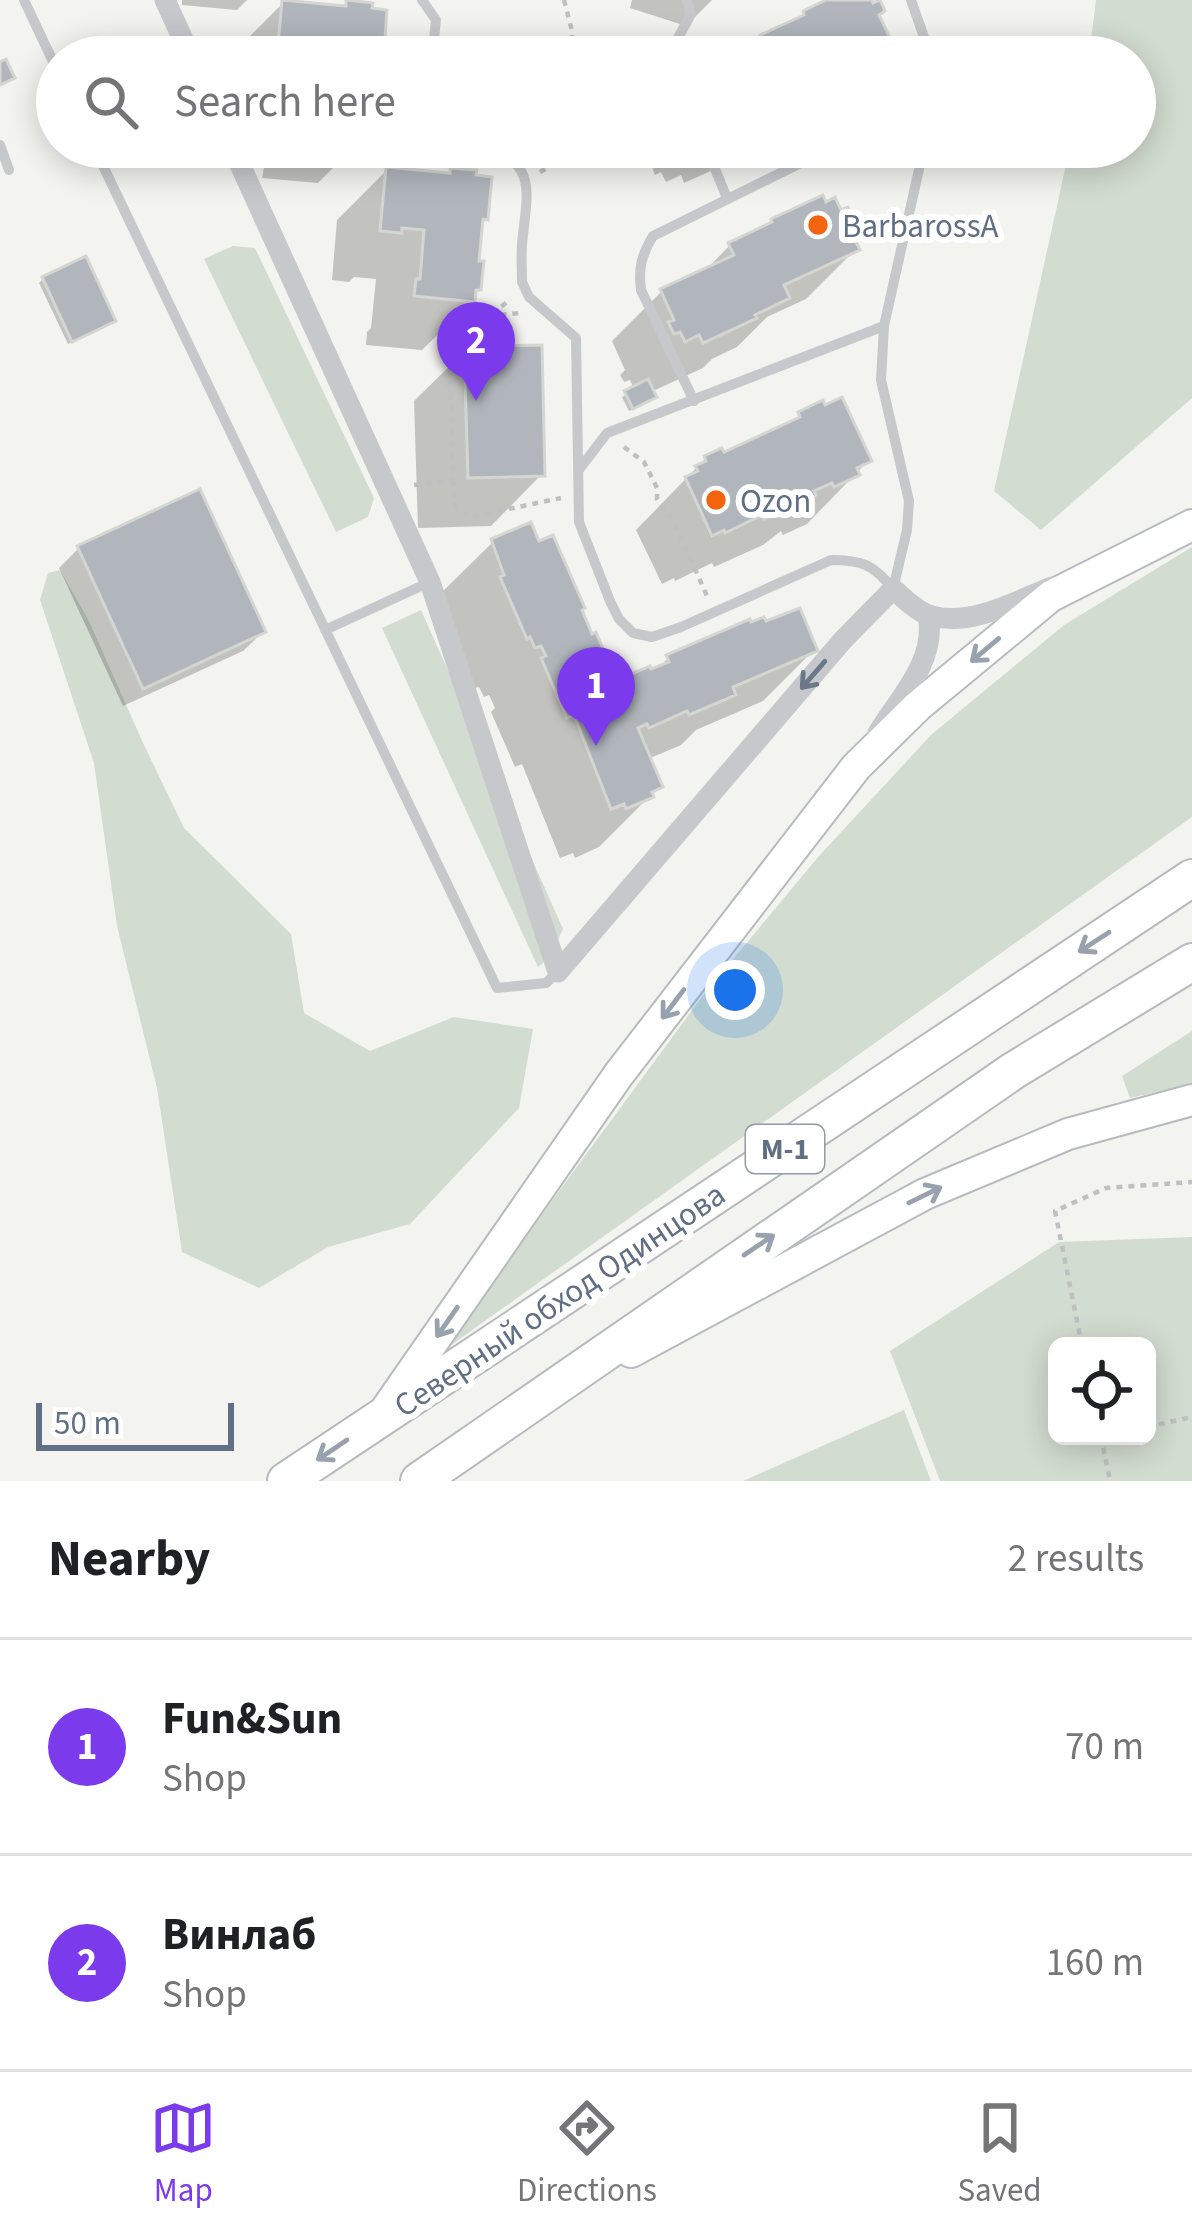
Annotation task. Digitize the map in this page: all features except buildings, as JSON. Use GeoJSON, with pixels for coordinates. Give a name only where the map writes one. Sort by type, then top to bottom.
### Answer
{"type":"FeatureCollection","features":[{"type":"Feature","properties":{"kind":"highway","name":"Северный обход Одинцова"},"geometry":{"type":"LineString","coordinates":[[286,1481],[1192,878]]}},
{"type":"Feature","properties":{"kind":"highway","name":"Северный обход Одинцова"},"geometry":{"type":"LineString","coordinates":[[419,1481],[1013,1071],[1192,962]]}},
{"type":"Feature","properties":{"kind":"main road","name":"М-1"},"geometry":{"type":"LineString","coordinates":[[378,1420],[619,1074],[856,767],[918,706],[1051,596],[1179,531]]}},
{"type":"Feature","properties":{"kind":"main road","name":"М-1"},"geometry":{"type":"LineString","coordinates":[[525,1408],[925,1194],[1068,1134],[1192,1100]]}},
{"type":"Feature","properties":{"kind":"street"},"geometry":{"type":"LineString","coordinates":[[165,0],[181,36]]}},
{"type":"Feature","properties":{"kind":"street"},"geometry":{"type":"LineString","coordinates":[[242,168],[430,582],[558,972]]}},
{"type":"Feature","properties":{"kind":"street"},"geometry":{"type":"LineString","coordinates":[[558,972],[843,640],[893,589],[928,616],[958,619],[995,610],[1179,531]]}},
{"type":"Feature","properties":{"kind":"street"},"geometry":{"type":"LineString","coordinates":[[856,767],[921,665],[932,634],[928,616]]}},
{"type":"Feature","properties":{"kind":"lane"},"geometry":{"type":"LineString","coordinates":[[23,0],[40,36]]}},
{"type":"Feature","properties":{"kind":"lane"},"geometry":{"type":"LineString","coordinates":[[422,0],[436,20],[434,36]]}},
{"type":"Feature","properties":{"kind":"lane"},"geometry":{"type":"LineString","coordinates":[[678,36],[691,14],[687,0]]}},
{"type":"Feature","properties":{"kind":"lane"},"geometry":{"type":"LineString","coordinates":[[911,0],[924,36]]}},
{"type":"Feature","properties":{"kind":"lane"},"geometry":{"type":"LineString","coordinates":[[0,145],[9,170]]}},
{"type":"Feature","properties":{"kind":"lane"},"geometry":{"type":"LineString","coordinates":[[104,168],[497,988],[546,983],[558,972]]}},
{"type":"Feature","properties":{"kind":"lane"},"geometry":{"type":"LineString","coordinates":[[520,168],[527,180],[522,282],[529,297],[576,338],[579,523],[619,619],[633,633],[652,637],[831,560],[858,560],[880,573],[893,589]]}},
{"type":"Feature","properties":{"kind":"lane"},"geometry":{"type":"LineString","coordinates":[[714,168],[727,198]]}},
{"type":"Feature","properties":{"kind":"lane"},"geometry":{"type":"LineString","coordinates":[[694,401],[641,290],[643,252],[653,236],[789,168]]}},
{"type":"Feature","properties":{"kind":"lane"},"geometry":{"type":"LineString","coordinates":[[893,589],[909,501],[881,380],[884,326],[919,168]]}},
{"type":"Feature","properties":{"kind":"lane"},"geometry":{"type":"LineString","coordinates":[[577,472],[608,433],[884,326]]}},
{"type":"Feature","properties":{"kind":"lane"},"geometry":{"type":"LineString","coordinates":[[325,630],[430,582]]}},
{"type":"Feature","properties":{"kind":"path"},"geometry":{"type":"LineString","coordinates":[[564,0],[572,36]]}},
{"type":"Feature","properties":{"kind":"path"},"geometry":{"type":"LineString","coordinates":[[527,180],[547,168]]}},
{"type":"Feature","properties":{"kind":"path"},"geometry":{"type":"LineString","coordinates":[[691,168],[716,172]]}},
{"type":"Feature","properties":{"kind":"path"},"geometry":{"type":"LineString","coordinates":[[490,316],[508,299],[529,297]]}},
{"type":"Feature","properties":{"kind":"path"},"geometry":{"type":"LineString","coordinates":[[560,322],[531,313],[470,318],[443,327],[450,370],[453,479],[456,507],[470,517],[578,495]]}},
{"type":"Feature","properties":{"kind":"path"},"geometry":{"type":"LineString","coordinates":[[608,433],[644,462],[657,488],[657,499],[674,521],[714,612]]}},
{"type":"Feature","properties":{"kind":"path"},"geometry":{"type":"LineString","coordinates":[[388,489],[453,479]]}},
{"type":"Feature","properties":{"kind":"path"},"geometry":{"type":"LineString","coordinates":[[1080,1337],[1055,1211],[1106,1188],[1192,1183]]}},
{"type":"Feature","properties":{"kind":"path"},"geometry":{"type":"LineString","coordinates":[[1156,1425],[1192,1417]]}},
{"type":"Feature","properties":{"kind":"path"},"geometry":{"type":"LineString","coordinates":[[1104,1445],[1110,1481]]}},
{"type":"Feature","properties":{"kind":"shaded area"},"geometry":{"type":"Polygon","coordinates":[[[1096,0],[1192,0],[1192,398],[1041,530],[994,491],[1065,168],[1156,168],[1156,36],[1092,36],[1096,0]]]}},
{"type":"Feature","properties":{"kind":"shaded area"},"geometry":{"type":"Polygon","coordinates":[[[233,246],[255,248],[374,498],[368,517],[336,532],[204,259],[233,246]]]}},
{"type":"Feature","properties":{"kind":"shaded area"},"geometry":{"type":"Polygon","coordinates":[[[1192,547],[1192,817],[440,1353],[704,994],[819,856],[931,735],[1064,625],[1192,547]]]}},
{"type":"Feature","properties":{"kind":"shaded area"},"geometry":{"type":"Polygon","coordinates":[[[60,570],[89,621],[184,828],[291,934],[304,1013],[370,1051],[454,1017],[533,1029],[519,1108],[410,1224],[328,1247],[259,1288],[182,1252],[157,1088],[117,926],[94,763],[40,600],[48,573],[60,570]]]}},
{"type":"Feature","properties":{"kind":"shaded area"},"geometry":{"type":"Polygon","coordinates":[[[421,610],[563,929],[550,957],[538,967],[382,628],[421,610]]]}},
{"type":"Feature","properties":{"kind":"shaded area"},"geometry":{"type":"Polygon","coordinates":[[[1192,1031],[1192,1084],[1130,1098],[1122,1076],[1192,1031]]]}},
{"type":"Feature","properties":{"kind":"shaded area"},"geometry":{"type":"Polygon","coordinates":[[[1192,1237],[1192,1481],[940,1481],[890,1351],[1059,1242],[1192,1237]]]}},
{"type":"Feature","properties":{"kind":"shaded area"},"geometry":{"type":"Polygon","coordinates":[[[904,1410],[931,1481],[743,1481],[904,1410]]]}},
{"type":"Feature","properties":{"kind":"place","name":"BarbarossA"},"geometry":{"type":"Point","coordinates":[818,225]}},
{"type":"Feature","properties":{"kind":"place","name":"Винлаб"},"geometry":{"type":"Point","coordinates":[476,401]}},
{"type":"Feature","properties":{"kind":"place","name":"Ozon"},"geometry":{"type":"Point","coordinates":[716,500]}},
{"type":"Feature","properties":{"kind":"place","name":"Fun&Sun"},"geometry":{"type":"Point","coordinates":[596,746]}}]}
